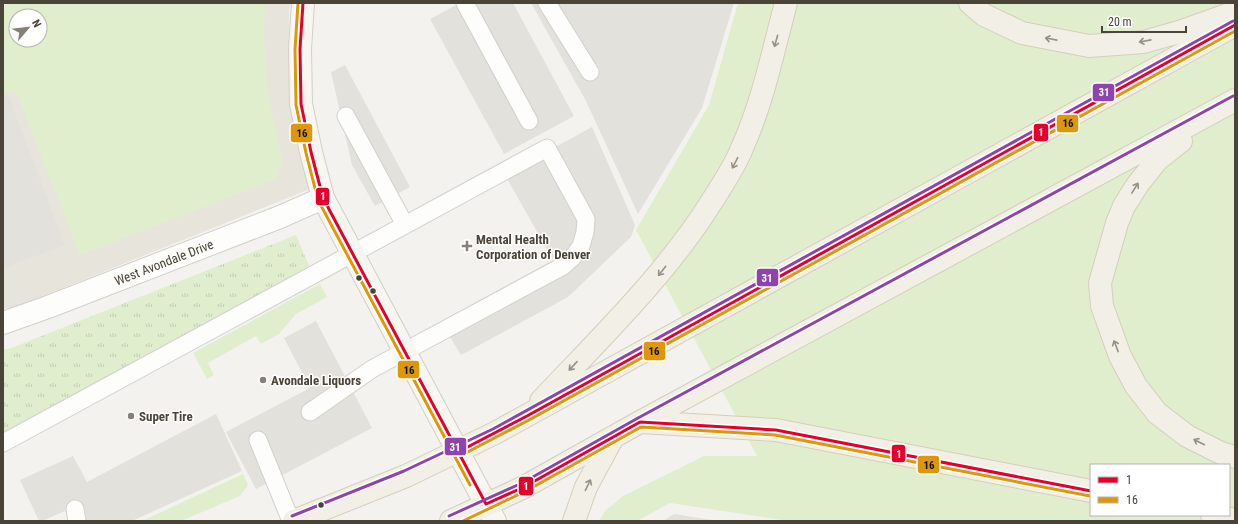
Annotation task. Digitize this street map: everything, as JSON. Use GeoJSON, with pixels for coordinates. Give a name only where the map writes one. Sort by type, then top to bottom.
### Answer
{"type":"FeatureCollection","features":[{"type":"Feature","properties":{"kind":"main road"},"geometry":{"type":"LineString","coordinates":[[527,416],[650,285],[686,240],[720,189],[742,149],[755,116],[786,3]]}},
{"type":"Feature","properties":{"kind":"main road"},"geometry":{"type":"LineString","coordinates":[[970,3],[984,15],[1022,33],[1090,46],[1144,42],[1182,31],[1235,12]]}},
{"type":"Feature","properties":{"kind":"main road"},"geometry":{"type":"LineString","coordinates":[[294,521],[406,476],[458,452],[527,416],[1235,25]]}},
{"type":"Feature","properties":{"kind":"main road"},"geometry":{"type":"LineString","coordinates":[[451,521],[491,513],[524,487],[640,422],[1235,100]]}},
{"type":"Feature","properties":{"kind":"main road"},"geometry":{"type":"LineString","coordinates":[[1235,107],[1173,146],[1158,159],[1138,184],[1124,206],[1117,223],[1100,284],[1102,306],[1120,356],[1136,386],[1157,413],[1187,436],[1221,453],[1235,457]]}},
{"type":"Feature","properties":{"kind":"main road"},"geometry":{"type":"LineString","coordinates":[[640,422],[776,430],[1090,491]]}},
{"type":"Feature","properties":{"kind":"main road"},"geometry":{"type":"LineString","coordinates":[[574,521],[586,487],[613,437]]}},
{"type":"Feature","properties":{"kind":"main road"},"geometry":{"type":"LineString","coordinates":[[1217,516],[1235,520]]}},
{"type":"Feature","properties":{"kind":"street"},"geometry":{"type":"LineString","coordinates":[[303,3],[300,49],[301,104],[311,152],[323,198],[491,513]]}},
{"type":"Feature","properties":{"kind":"street","name":"West Avondale Drive"},"geometry":{"type":"LineString","coordinates":[[3,323],[280,217],[323,198]]}},
{"type":"Feature","properties":{"kind":"lane"},"geometry":{"type":"LineString","coordinates":[[466,3],[529,121]]}},
{"type":"Feature","properties":{"kind":"lane"},"geometry":{"type":"LineString","coordinates":[[547,3],[590,72]]}},
{"type":"Feature","properties":{"kind":"lane"},"geometry":{"type":"LineString","coordinates":[[346,116],[405,225]]}},
{"type":"Feature","properties":{"kind":"lane"},"geometry":{"type":"LineString","coordinates":[[3,443],[548,148],[586,219],[585,232],[581,246],[573,257],[563,266],[372,369],[310,412]]}},
{"type":"Feature","properties":{"kind":"lane"},"geometry":{"type":"LineString","coordinates":[[258,440],[291,521]]}},
{"type":"Feature","properties":{"kind":"shaded area"},"geometry":{"type":"Polygon","coordinates":[[[3,3],[290,3],[290,105],[310,189],[18,306],[3,309],[3,3]]]}},
{"type":"Feature","properties":{"kind":"shaded area"},"geometry":{"type":"Polygon","coordinates":[[[460,3],[513,3],[574,116],[504,154],[430,19],[460,3]]]}},
{"type":"Feature","properties":{"kind":"shaded area"},"geometry":{"type":"Polygon","coordinates":[[[531,3],[734,3],[702,108],[638,214],[586,101],[531,3]]]}},
{"type":"Feature","properties":{"kind":"shaded area"},"geometry":{"type":"Polygon","coordinates":[[[345,65],[410,187],[375,206],[352,165],[331,72],[345,65]]]}},
{"type":"Feature","properties":{"kind":"shaded area"},"geometry":{"type":"Polygon","coordinates":[[[8,95],[65,245],[3,268],[3,97],[8,95]]]}},
{"type":"Feature","properties":{"kind":"shaded area"},"geometry":{"type":"Polygon","coordinates":[[[592,127],[635,225],[631,237],[568,297],[461,355],[441,322],[553,260],[505,175],[592,127]]]}},
{"type":"Feature","properties":{"kind":"shaded area"},"geometry":{"type":"Polygon","coordinates":[[[316,321],[372,428],[256,489],[226,432],[310,388],[284,338],[316,321]]]}},
{"type":"Feature","properties":{"kind":"shaded area"},"geometry":{"type":"Polygon","coordinates":[[[216,414],[242,471],[132,521],[70,521],[65,511],[39,521],[20,480],[73,456],[87,482],[216,414]]]}},
{"type":"Feature","properties":{"kind":"shaded area"},"geometry":{"type":"Polygon","coordinates":[[[674,514],[719,521],[663,521],[674,514]]]}},
{"type":"Feature","properties":{"kind":"green space"},"geometry":{"type":"Polygon","coordinates":[[[3,3],[265,3],[264,36],[267,83],[282,161],[276,179],[80,255],[18,96],[12,91],[3,94],[3,3]]]}},
{"type":"Feature","properties":{"kind":"green space"},"geometry":{"type":"Polygon","coordinates":[[[738,3],[1235,3],[1235,521],[789,521],[670,503],[637,521],[599,521],[605,511],[623,496],[704,456],[757,456],[636,230],[709,105],[738,3]]]}},
{"type":"Feature","properties":{"kind":"green space"},"geometry":{"type":"Polygon","coordinates":[[[296,235],[310,268],[3,433],[3,350],[14,347],[296,235]]]}},
{"type":"Feature","properties":{"kind":"green space"},"geometry":{"type":"Polygon","coordinates":[[[320,284],[327,297],[296,314],[279,334],[261,344],[256,336],[208,363],[214,375],[207,379],[193,353],[320,284]]]}},
{"type":"Feature","properties":{"kind":"green space"},"geometry":{"type":"Polygon","coordinates":[[[243,474],[248,485],[240,496],[181,521],[142,521],[243,474]]]}},
{"type":"Feature","properties":{"kind":"transit line","name":"16"},"geometry":{"type":"LineString","coordinates":[[298,3],[295,49],[296,105],[318,200],[470,485]]}},
{"type":"Feature","properties":{"kind":"transit line","name":"1"},"geometry":{"type":"LineString","coordinates":[[303,3],[300,49],[301,104],[311,152],[323,198],[486,504],[524,487],[640,422],[776,430],[1090,491]]}},
{"type":"Feature","properties":{"kind":"transit line","name":"31"},"geometry":{"type":"LineString","coordinates":[[292,516],[404,471],[493,429],[1233,21]]}},
{"type":"Feature","properties":{"kind":"transit line","name":"1"},"geometry":{"type":"LineString","coordinates":[[458,452],[527,416],[1235,25]]}},
{"type":"Feature","properties":{"kind":"transit line","name":"16"},"geometry":{"type":"LineString","coordinates":[[460,456],[529,420],[1235,31]]}},
{"type":"Feature","properties":{"kind":"transit line","name":"31"},"geometry":{"type":"LineString","coordinates":[[449,516],[522,483],[638,418],[1233,96]]}},
{"type":"Feature","properties":{"kind":"transit line","name":"16"},"geometry":{"type":"LineString","coordinates":[[463,521],[526,491],[641,427],[775,435],[1090,496]]}},
{"type":"Feature","properties":{"kind":"place","name":"Mental Health Corporation of Denver"},"geometry":{"type":"Point","coordinates":[467,246]}},
{"type":"Feature","properties":{"kind":"place","name":"Avondale Liquors"},"geometry":{"type":"Point","coordinates":[263,380]}},
{"type":"Feature","properties":{"kind":"place","name":"Super Tire"},"geometry":{"type":"Point","coordinates":[131,416]}}]}
